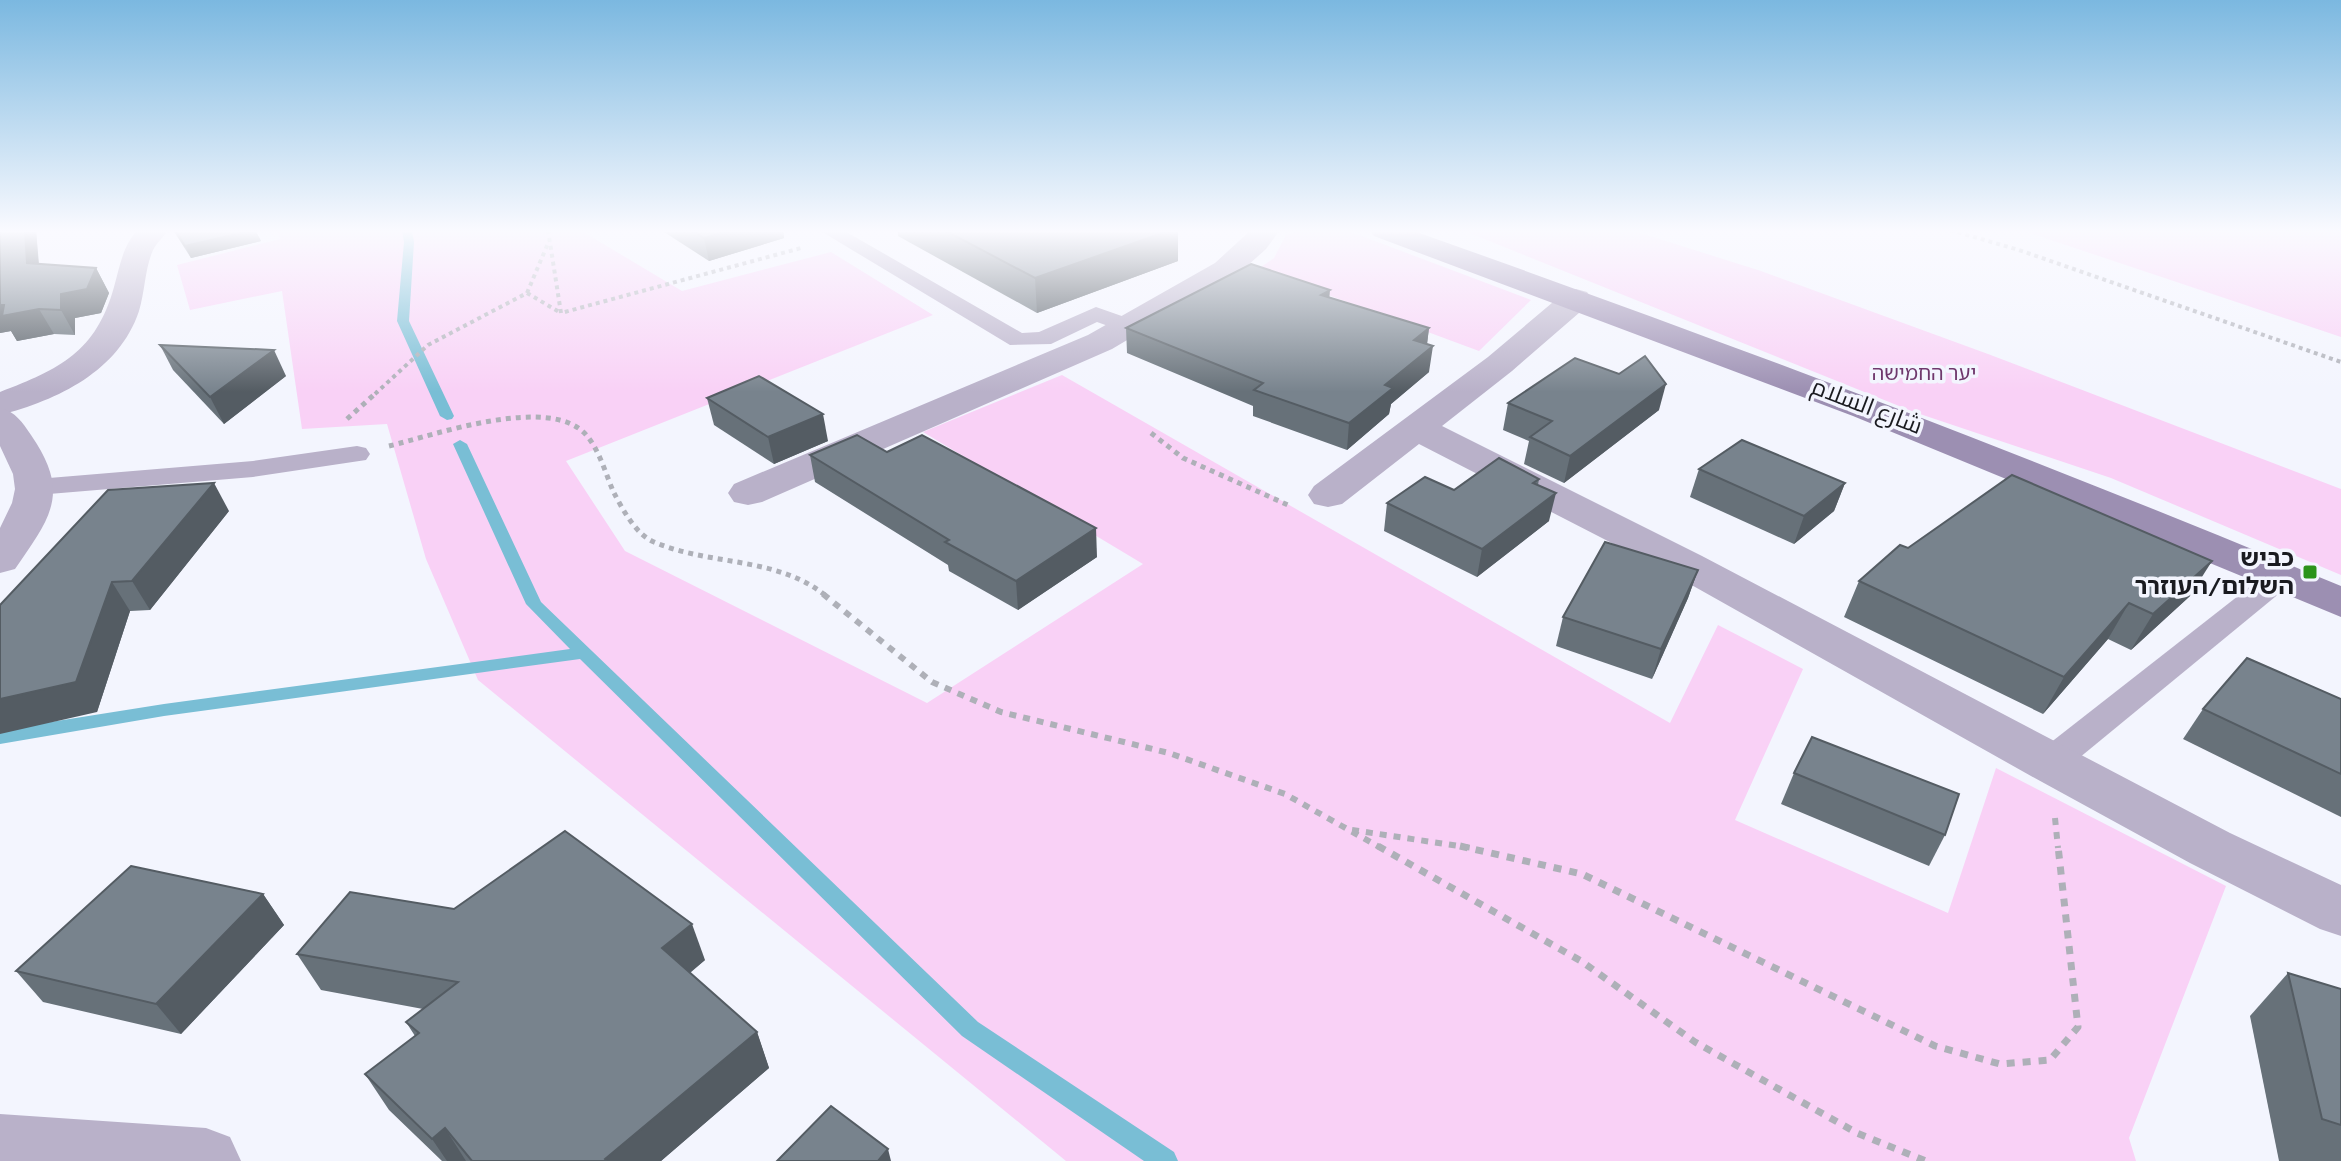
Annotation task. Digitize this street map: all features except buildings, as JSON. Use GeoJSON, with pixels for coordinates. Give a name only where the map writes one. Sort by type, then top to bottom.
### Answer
{"type":"FeatureCollection","features":[{"type":"Feature","properties":{"kind":"main road","name":"شارع السلام"},"geometry":{"type":"LineString","coordinates":[[1535,284],[1961,443],[2341,603]]}},
{"type":"Feature","properties":{"kind":"street"},"geometry":{"type":"LineString","coordinates":[[0,560],[25,523],[37,487],[29,460],[3,428],[105,348],[130,284]]}},
{"type":"Feature","properties":{"kind":"street"},"geometry":{"type":"LineString","coordinates":[[748,493],[1100,342],[1200,284]]}},
{"type":"Feature","properties":{"kind":"street"},"geometry":{"type":"LineString","coordinates":[[1328,495],[1500,364],[1576,299]]}},
{"type":"Feature","properties":{"kind":"street"},"geometry":{"type":"LineString","coordinates":[[1416,428],[1687,565],[2049,763],[2210,848],[2341,912]]}},
{"type":"Feature","properties":{"kind":"street"},"geometry":{"type":"LineString","coordinates":[[0,1147],[206,1161]]}},
{"type":"Feature","properties":{"kind":"lane"},"geometry":{"type":"LineString","coordinates":[[923,284],[1018,340],[1043,339],[1096,314],[1128,326]]}},
{"type":"Feature","properties":{"kind":"lane"},"geometry":{"type":"LineString","coordinates":[[37,487],[253,469],[357,454]]}},
{"type":"Feature","properties":{"kind":"lane"},"geometry":{"type":"LineString","coordinates":[[2049,763],[2281,577]]}},
{"type":"Feature","properties":{"kind":"path"},"geometry":{"type":"LineString","coordinates":[[298,461],[428,345],[527,293],[531,284]]}},
{"type":"Feature","properties":{"kind":"path"},"geometry":{"type":"LineString","coordinates":[[557,284],[561,313]]}},
{"type":"Feature","properties":{"kind":"path"},"geometry":{"type":"LineString","coordinates":[[527,293],[561,313],[660,284]]}},
{"type":"Feature","properties":{"kind":"path"},"geometry":{"type":"LineString","coordinates":[[2117,284],[2341,362]]}},
{"type":"Feature","properties":{"kind":"path"},"geometry":{"type":"LineString","coordinates":[[357,454],[481,423],[513,418],[560,418],[587,435],[624,513],[651,541],[705,557],[771,568],[812,585],[932,682],[1001,712],[1169,753],[1285,794],[1581,961],[1695,1042],[1857,1133],[1926,1161]]}},
{"type":"Feature","properties":{"kind":"path"},"geometry":{"type":"LineString","coordinates":[[1151,433],[1183,458],[1309,514],[1328,495]]}},
{"type":"Feature","properties":{"kind":"path"},"geometry":{"type":"LineString","coordinates":[[1347,829],[1471,848],[1582,874],[1935,1046],[2000,1064],[2050,1060],[2078,1027],[2049,763]]}},
{"type":"Feature","properties":{"kind":"green space"},"geometry":{"type":"Polygon","coordinates":[[[183,284],[671,284],[682,291],[708,284],[883,284],[933,315],[566,461],[625,551],[927,703],[1143,564],[923,432],[1062,375],[1670,723],[1718,625],[1803,669],[1735,820],[1948,913],[1996,768],[2226,886],[2129,1138],[2136,1161],[1066,1161],[478,680],[426,559],[387,424],[302,429],[282,291],[190,310],[183,284]]]}},
{"type":"Feature","properties":{"kind":"green space"},"geometry":{"type":"Polygon","coordinates":[[[1299,284],[1489,284],[1531,300],[1479,351],[1299,284]]]}},
{"type":"Feature","properties":{"kind":"green space","name":"יער החמישה"},"geometry":{"type":"Polygon","coordinates":[[[1597,284],[1797,284],[2341,489],[2341,575],[2111,478],[1914,412],[1597,284]]]}},
{"type":"Feature","properties":{"kind":"green space"},"geometry":{"type":"Polygon","coordinates":[[[2183,284],[2341,284],[2341,337],[2183,284]]]}},
{"type":"Feature","properties":{"kind":"waterway"},"geometry":{"type":"LineString","coordinates":[[406,284],[403,321],[447,416]]}},
{"type":"Feature","properties":{"kind":"waterway"},"geometry":{"type":"LineString","coordinates":[[460,444],[534,604],[584,653]]}},
{"type":"Feature","properties":{"kind":"waterway"},"geometry":{"type":"LineString","coordinates":[[0,737],[164,710],[584,653]]}},
{"type":"Feature","properties":{"kind":"waterway"},"geometry":{"type":"LineString","coordinates":[[584,653],[970,1029],[1165,1161]]}},
{"type":"Feature","properties":{"kind":"place","name":"כביש השלום/העוזרר"},"geometry":{"type":"Point","coordinates":[2310,572]}}]}
